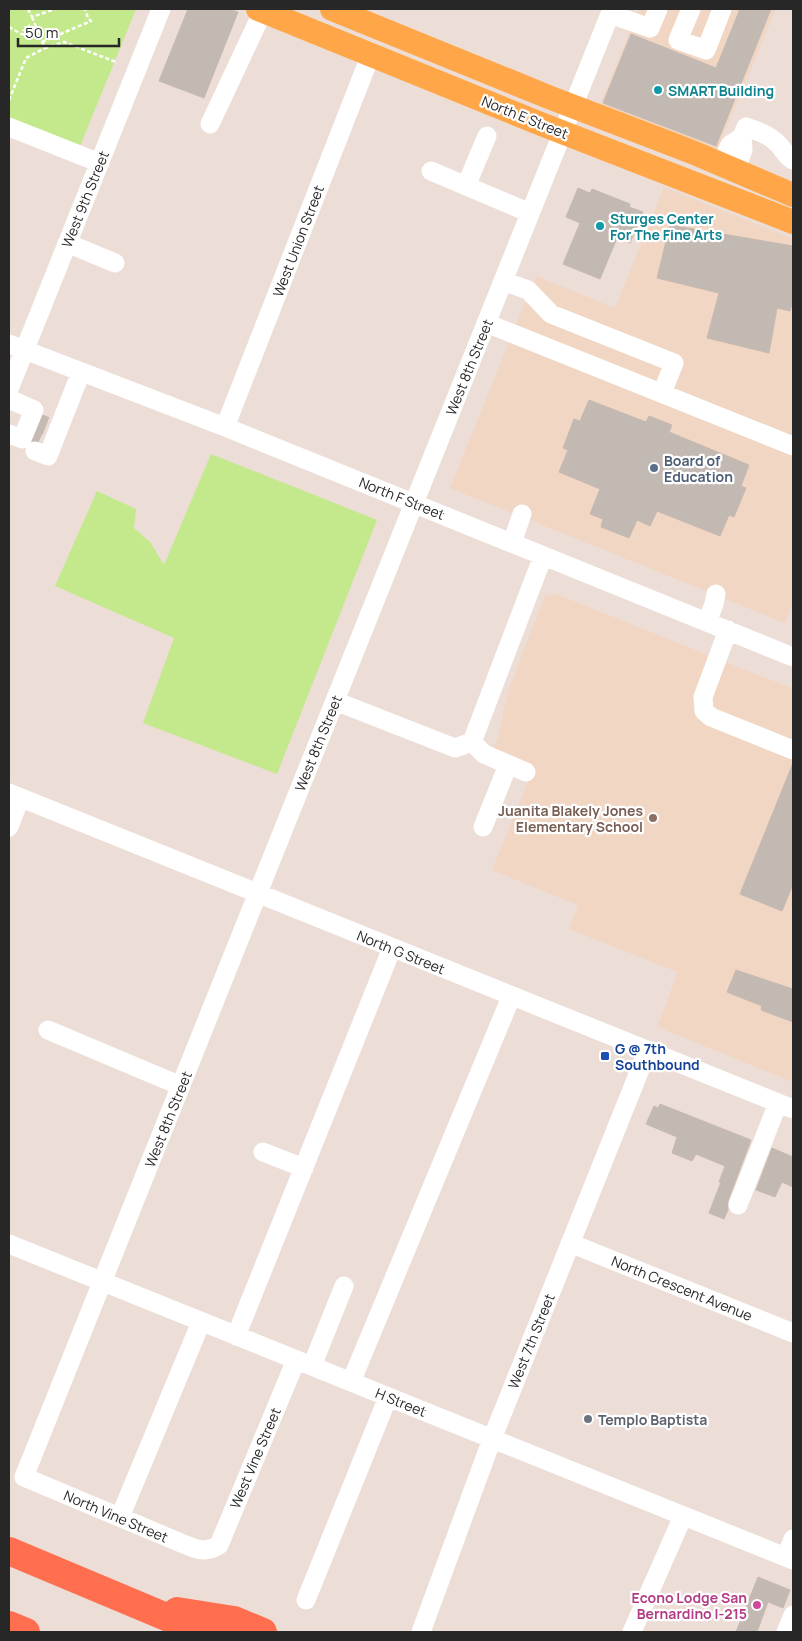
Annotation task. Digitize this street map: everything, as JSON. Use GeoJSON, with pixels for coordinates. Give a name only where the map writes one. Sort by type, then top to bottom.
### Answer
{"type":"FeatureCollection","features":[{"type":"Feature","properties":{"kind":"highway"},"geometry":{"type":"LineString","coordinates":[[9,1551],[202,1632]]}},
{"type":"Feature","properties":{"kind":"highway"},"geometry":{"type":"LineString","coordinates":[[139,1605],[234,1620],[263,1632]]}},
{"type":"Feature","properties":{"kind":"highway"},"geometry":{"type":"LineString","coordinates":[[9,1625],[26,1632]]}},
{"type":"Feature","properties":{"kind":"main road","name":"North E Street"},"geometry":{"type":"LineString","coordinates":[[260,10],[562,132],[793,222]]}},
{"type":"Feature","properties":{"kind":"main road","name":"North E Street"},"geometry":{"type":"LineString","coordinates":[[342,11],[793,195]]}},
{"type":"Feature","properties":{"kind":"street","name":"West 9th Street"},"geometry":{"type":"LineString","coordinates":[[9,389],[17,347],[68,243],[161,9]]}},
{"type":"Feature","properties":{"kind":"street"},"geometry":{"type":"LineString","coordinates":[[650,28],[658,9]]}},
{"type":"Feature","properties":{"kind":"street"},"geometry":{"type":"LineString","coordinates":[[678,40],[691,9]]}},
{"type":"Feature","properties":{"kind":"street"},"geometry":{"type":"LineString","coordinates":[[611,11],[706,50],[722,9]]}},
{"type":"Feature","properties":{"kind":"street"},"geometry":{"type":"LineString","coordinates":[[210,124],[260,10]]}},
{"type":"Feature","properties":{"kind":"street","name":"West 8th Street"},"geometry":{"type":"LineString","coordinates":[[24,1477],[611,11]]}},
{"type":"Feature","properties":{"kind":"street","name":"West Union Street"},"geometry":{"type":"LineString","coordinates":[[225,427],[371,54]]}},
{"type":"Feature","properties":{"kind":"street"},"geometry":{"type":"LineString","coordinates":[[9,127],[100,162]]}},
{"type":"Feature","properties":{"kind":"street"},"geometry":{"type":"LineString","coordinates":[[728,168],[743,150],[742,137],[746,127],[767,134],[793,160]]}},
{"type":"Feature","properties":{"kind":"street"},"geometry":{"type":"LineString","coordinates":[[466,186],[487,136]]}},
{"type":"Feature","properties":{"kind":"street"},"geometry":{"type":"LineString","coordinates":[[431,171],[530,213]]}},
{"type":"Feature","properties":{"kind":"street"},"geometry":{"type":"LineString","coordinates":[[68,243],[115,263]]}},
{"type":"Feature","properties":{"kind":"street"},"geometry":{"type":"LineString","coordinates":[[503,281],[528,290],[551,314],[674,363],[662,393]]}},
{"type":"Feature","properties":{"kind":"street"},"geometry":{"type":"LineString","coordinates":[[486,323],[793,446]]}},
{"type":"Feature","properties":{"kind":"street","name":"North F Street"},"geometry":{"type":"LineString","coordinates":[[17,347],[225,427],[793,656]]}},
{"type":"Feature","properties":{"kind":"street"},"geometry":{"type":"LineString","coordinates":[[9,399],[35,432],[81,372]]}},
{"type":"Feature","properties":{"kind":"street"},"geometry":{"type":"LineString","coordinates":[[512,543],[522,514]]}},
{"type":"Feature","properties":{"kind":"street"},"geometry":{"type":"LineString","coordinates":[[335,701],[455,748],[472,742],[544,556]]}},
{"type":"Feature","properties":{"kind":"street"},"geometry":{"type":"LineString","coordinates":[[707,622],[716,594]]}},
{"type":"Feature","properties":{"kind":"street"},"geometry":{"type":"LineString","coordinates":[[728,630],[703,697],[704,710],[711,717],[793,750]]}},
{"type":"Feature","properties":{"kind":"street"},"geometry":{"type":"LineString","coordinates":[[472,742],[484,754],[526,772]]}},
{"type":"Feature","properties":{"kind":"street"},"geometry":{"type":"LineString","coordinates":[[483,827],[508,765]]}},
{"type":"Feature","properties":{"kind":"street"},"geometry":{"type":"LineString","coordinates":[[9,826],[14,796]]}},
{"type":"Feature","properties":{"kind":"street","name":"North G Street"},"geometry":{"type":"LineString","coordinates":[[14,796],[647,1052],[786,1106]]}},
{"type":"Feature","properties":{"kind":"street"},"geometry":{"type":"LineString","coordinates":[[236,1336],[392,948]]}},
{"type":"Feature","properties":{"kind":"street"},"geometry":{"type":"LineString","coordinates":[[351,1382],[511,997]]}},
{"type":"Feature","properties":{"kind":"street"},"geometry":{"type":"LineString","coordinates":[[48,1030],[181,1086]]}},
{"type":"Feature","properties":{"kind":"street","name":"West 7th Street"},"geometry":{"type":"LineString","coordinates":[[421,1632],[492,1439],[647,1052]]}},
{"type":"Feature","properties":{"kind":"street"},"geometry":{"type":"LineString","coordinates":[[738,1205],[786,1106]]}},
{"type":"Feature","properties":{"kind":"street"},"geometry":{"type":"LineString","coordinates":[[264,1152],[304,1168]]}},
{"type":"Feature","properties":{"kind":"street","name":"North Crescent Avenue"},"geometry":{"type":"LineString","coordinates":[[570,1243],[793,1333]]}},
{"type":"Feature","properties":{"kind":"street","name":"H Street"},"geometry":{"type":"LineString","coordinates":[[9,1244],[790,1559]]}},
{"type":"Feature","properties":{"kind":"street","name":"West Vine Street"},"geometry":{"type":"LineString","coordinates":[[209,1551],[219,1545],[304,1363],[344,1286]]}},
{"type":"Feature","properties":{"kind":"street"},"geometry":{"type":"LineString","coordinates":[[120,1517],[201,1322]]}},
{"type":"Feature","properties":{"kind":"street"},"geometry":{"type":"LineString","coordinates":[[306,1600],[388,1397]]}},
{"type":"Feature","properties":{"kind":"street","name":"North Vine Street"},"geometry":{"type":"LineString","coordinates":[[24,1477],[196,1549],[209,1551]]}},
{"type":"Feature","properties":{"kind":"street"},"geometry":{"type":"LineString","coordinates":[[632,1632],[683,1516]]}},
{"type":"Feature","properties":{"kind":"street"},"geometry":{"type":"LineString","coordinates":[[790,1559],[793,1539]]}},
{"type":"Feature","properties":{"kind":"street"},"geometry":{"type":"LineString","coordinates":[[786,1632],[793,1615]]}},
{"type":"Feature","properties":{"kind":"path"},"geometry":{"type":"LineString","coordinates":[[28,9],[46,48]]}},
{"type":"Feature","properties":{"kind":"path"},"geometry":{"type":"LineString","coordinates":[[32,17],[56,9]]}},
{"type":"Feature","properties":{"kind":"path"},"geometry":{"type":"LineString","coordinates":[[42,42],[91,20],[88,18],[85,9]]}},
{"type":"Feature","properties":{"kind":"path"},"geometry":{"type":"LineString","coordinates":[[9,27],[21,34],[40,35]]}},
{"type":"Feature","properties":{"kind":"path"},"geometry":{"type":"LineString","coordinates":[[9,100],[26,58],[46,48],[64,42],[116,62]]}},
{"type":"Feature","properties":{"kind":"shaded area"},"geometry":{"type":"Polygon","coordinates":[[[639,9],[776,9],[717,150],[600,105],[639,9]]]}},
{"type":"Feature","properties":{"kind":"shaded area"},"geometry":{"type":"Polygon","coordinates":[[[664,187],[793,239],[793,602],[785,623],[450,488],[536,276],[615,308],[664,187]]]}},
{"type":"Feature","properties":{"kind":"shaded area","name":"Juanita Blakely Jones Elementary School"},"geometry":{"type":"Polygon","coordinates":[[[556,594],[793,689],[793,1082],[657,1027],[678,972],[569,929],[578,905],[492,870],[534,767],[492,750],[498,738],[508,691],[545,596],[556,594]]]}},
{"type":"Feature","properties":{"kind":"green space"},"geometry":{"type":"Polygon","coordinates":[[[9,9],[136,9],[78,151],[9,122],[9,9]]]}},
{"type":"Feature","properties":{"kind":"green space"},"geometry":{"type":"Polygon","coordinates":[[[211,454],[377,520],[277,774],[143,723],[174,638],[55,586],[97,491],[136,509],[134,528],[150,542],[164,565],[211,454]]]}},
{"type":"Feature","properties":{"kind":"building"},"geometry":{"type":"Polygon","coordinates":[[[188,9],[229,9],[238,12],[204,98],[159,81],[188,9]]]}},
{"type":"Feature","properties":{"kind":"building","name":"SMART Building"},"geometry":{"type":"Polygon","coordinates":[[[740,9],[771,9],[716,146],[603,103],[631,34],[716,68],[740,9]]]}},
{"type":"Feature","properties":{"kind":"building"},"geometry":{"type":"Polygon","coordinates":[[[578,188],[590,193],[592,189],[630,204],[629,207],[643,212],[630,243],[617,238],[600,279],[563,264],[580,223],[566,217],[578,188]]]}},
{"type":"Feature","properties":{"kind":"building"},"geometry":{"type":"Polygon","coordinates":[[[670,225],[793,246],[793,301],[790,311],[777,308],[769,353],[707,338],[719,293],[657,278],[670,225]]]}},
{"type":"Feature","properties":{"kind":"building","name":"Board of Education"},"geometry":{"type":"Polygon","coordinates":[[[589,400],[646,422],[649,416],[672,425],[669,432],[749,465],[741,486],[746,488],[734,517],[729,515],[720,536],[657,511],[650,526],[637,520],[629,538],[601,527],[603,519],[590,514],[600,489],[559,472],[568,450],[563,448],[574,419],[580,421],[589,400]]]}},
{"type":"Feature","properties":{"kind":"building"},"geometry":{"type":"Polygon","coordinates":[[[793,763],[793,884],[782,911],[740,894],[793,763]]]}},
{"type":"Feature","properties":{"kind":"building"},"geometry":{"type":"Polygon","coordinates":[[[736,970],[793,989],[793,1022],[761,1010],[762,1006],[727,992],[736,970]]]}},
{"type":"Feature","properties":{"kind":"building"},"geometry":{"type":"Polygon","coordinates":[[[660,1104],[751,1140],[728,1201],[728,1210],[724,1219],[709,1213],[725,1166],[696,1154],[692,1161],[672,1153],[677,1137],[646,1124],[654,1106],[658,1108],[660,1104]]]}},
{"type":"Feature","properties":{"kind":"building"},"geometry":{"type":"Polygon","coordinates":[[[772,1148],[793,1157],[793,1187],[782,1182],[775,1197],[756,1190],[772,1148]]]}},
{"type":"Feature","properties":{"kind":"building","name":"Econo Lodge San Bernardino I-215"},"geometry":{"type":"Polygon","coordinates":[[[758,1577],[790,1590],[783,1608],[768,1602],[757,1632],[736,1632],[758,1577]]]}},
{"type":"Feature","properties":{"kind":"tunnel"},"geometry":{"type":"LineString","coordinates":[[33,421],[46,426]]}},
{"type":"Feature","properties":{"kind":"tunnel"},"geometry":{"type":"LineString","coordinates":[[28,434],[40,439]]}},
{"type":"Feature","properties":{"kind":"place","name":"SMART Building"},"geometry":{"type":"Point","coordinates":[658,90]}},
{"type":"Feature","properties":{"kind":"place","name":"Sturges Center For The Fine Arts"},"geometry":{"type":"Point","coordinates":[600,226]}},
{"type":"Feature","properties":{"kind":"place","name":"Board of Education"},"geometry":{"type":"Point","coordinates":[654,468]}},
{"type":"Feature","properties":{"kind":"place","name":"Juanita Blakely Jones Elementary School"},"geometry":{"type":"Point","coordinates":[653,818]}},
{"type":"Feature","properties":{"kind":"place","name":"G @ 7th Southbound"},"geometry":{"type":"Point","coordinates":[605,1056]}},
{"type":"Feature","properties":{"kind":"place","name":"Templo Baptista"},"geometry":{"type":"Point","coordinates":[588,1419]}},
{"type":"Feature","properties":{"kind":"place","name":"Econo Lodge San Bernardino I-215"},"geometry":{"type":"Point","coordinates":[757,1605]}}]}
